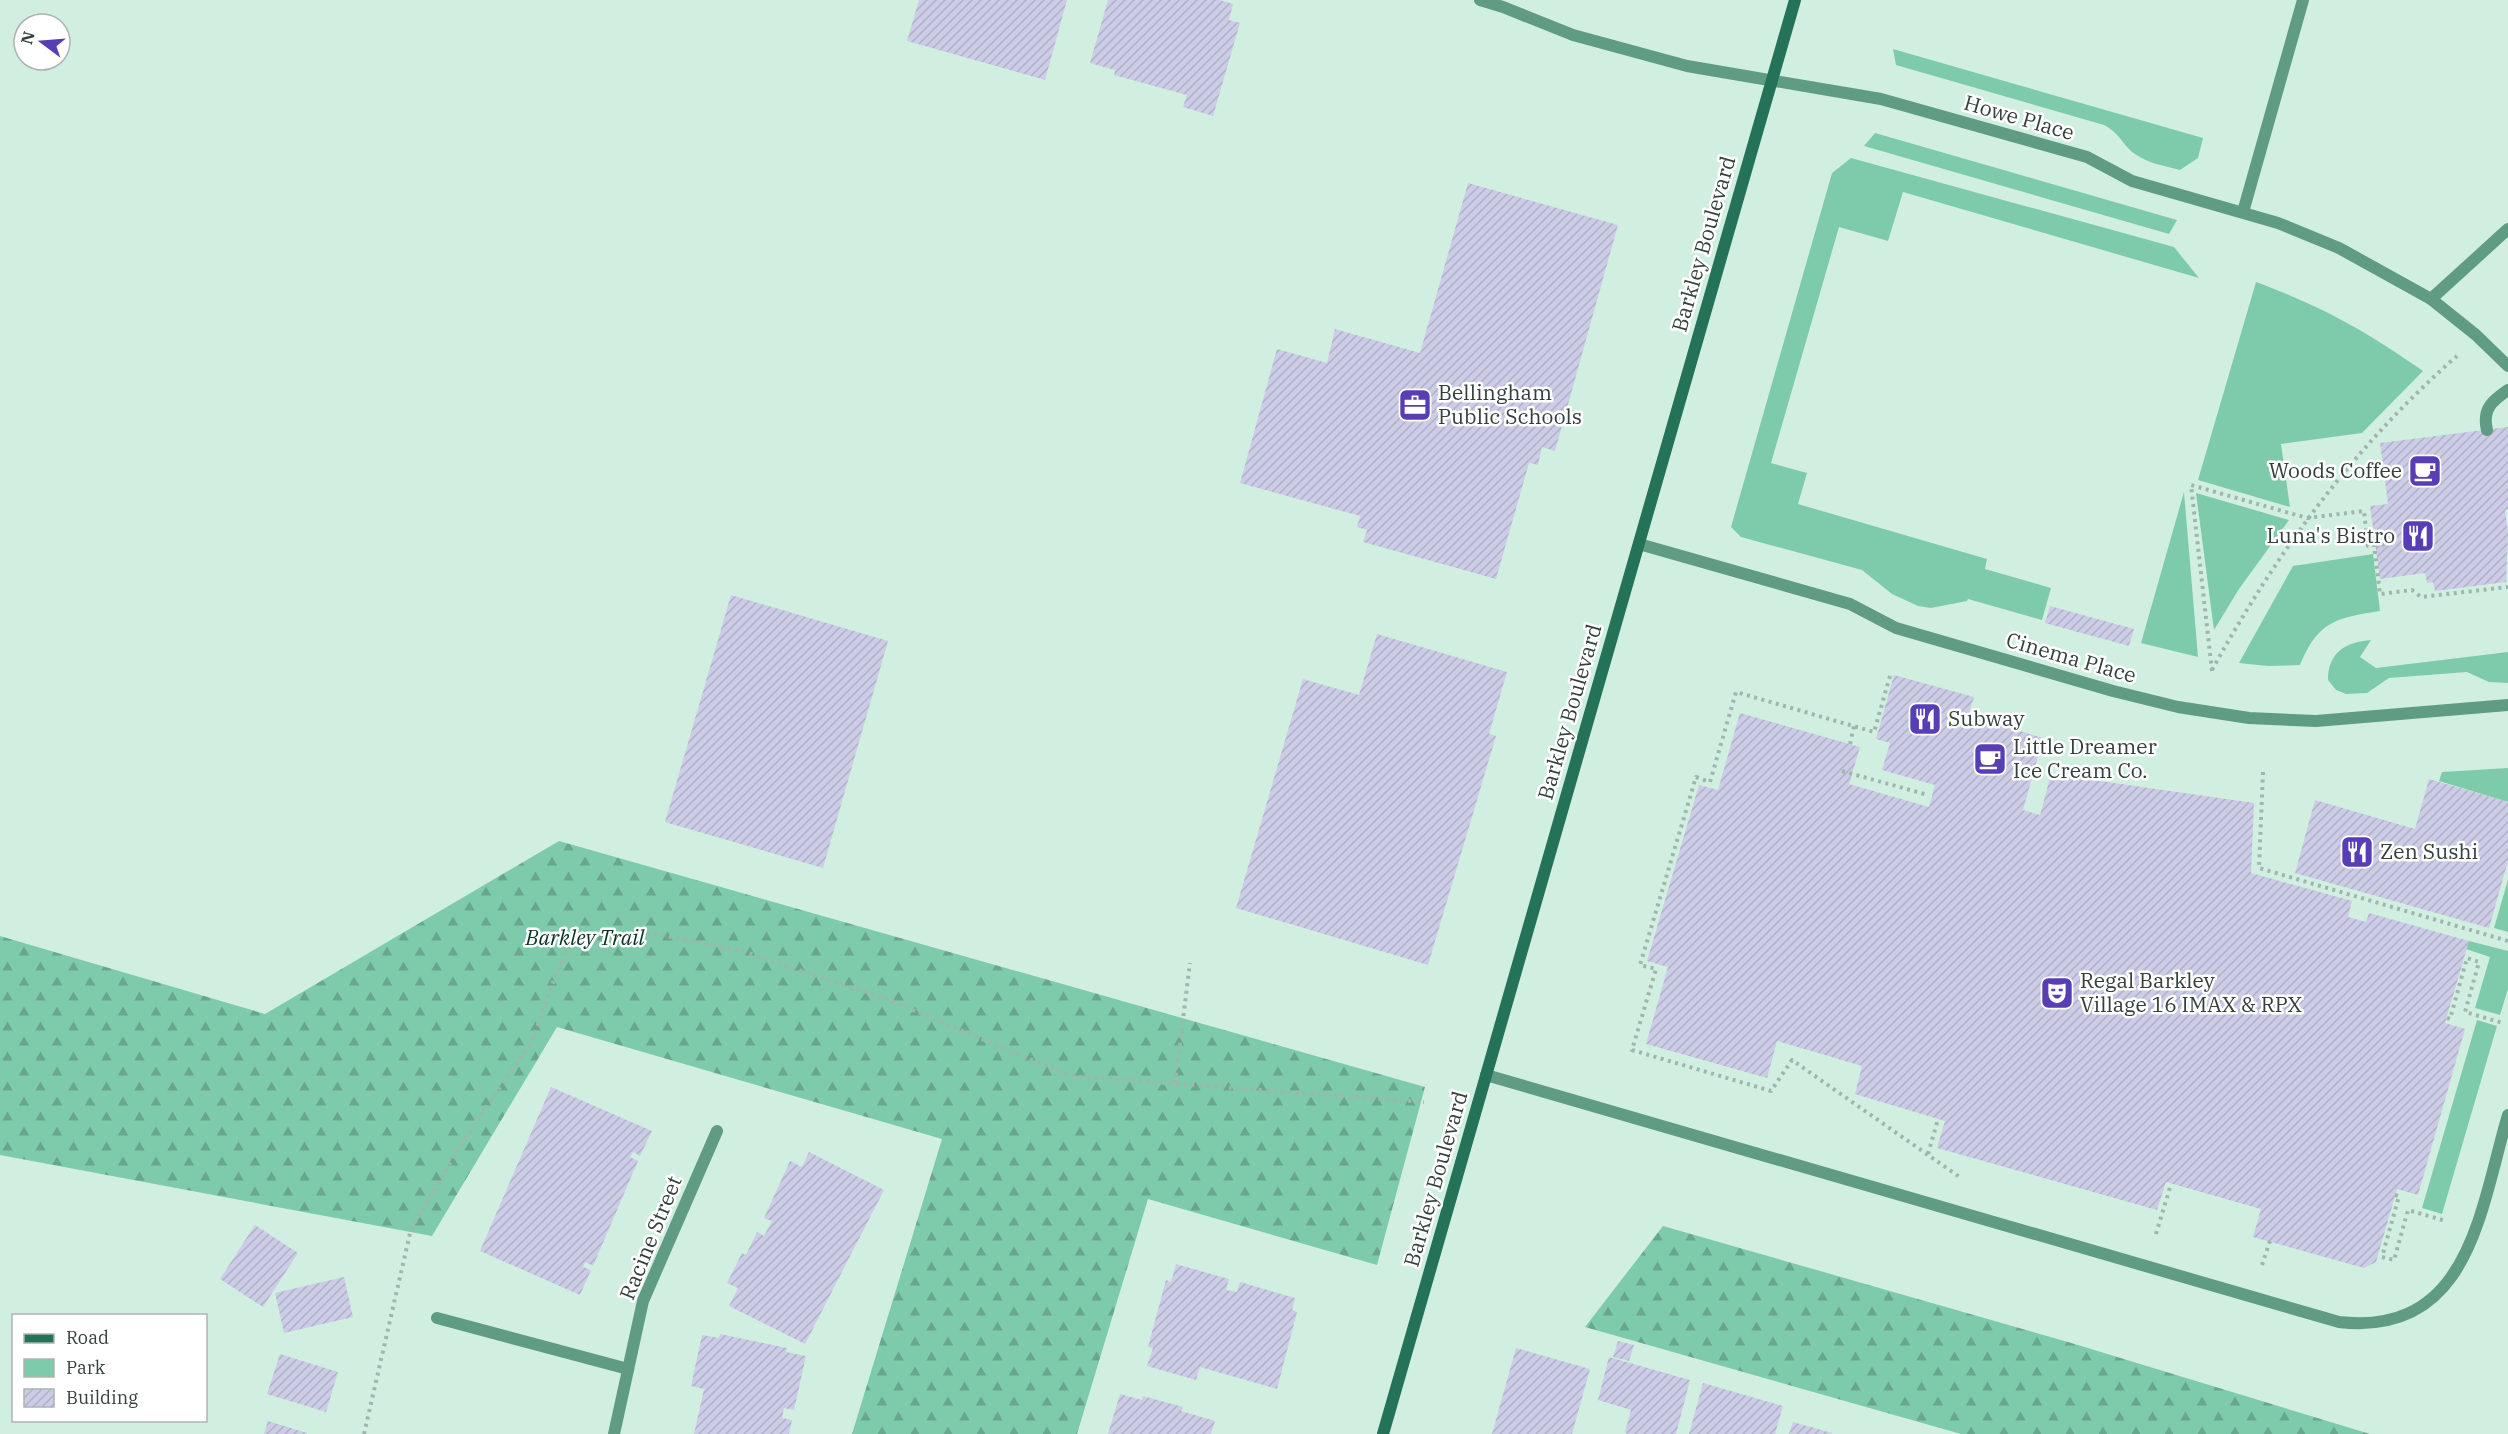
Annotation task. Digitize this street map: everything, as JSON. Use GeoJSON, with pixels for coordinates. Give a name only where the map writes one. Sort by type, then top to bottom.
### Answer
{"type":"FeatureCollection","features":[{"type":"Feature","properties":{"kind":"main road","name":"Barkley Boulevard"},"geometry":{"type":"LineString","coordinates":[[1383,1434],[1795,0]]}},
{"type":"Feature","properties":{"kind":"street","name":"Howe Place"},"geometry":{"type":"LineString","coordinates":[[1480,0],[1573,35],[1687,66],[1881,99],[2087,157],[2132,182],[2278,223],[2339,248],[2431,299],[2476,335],[2508,366]]}},
{"type":"Feature","properties":{"kind":"street"},"geometry":{"type":"LineString","coordinates":[[2243,212],[2303,0]]}},
{"type":"Feature","properties":{"kind":"street"},"geometry":{"type":"LineString","coordinates":[[2431,299],[2508,229]]}},
{"type":"Feature","properties":{"kind":"street"},"geometry":{"type":"LineString","coordinates":[[2487,430],[2486,411],[2489,405],[2508,390]]}},
{"type":"Feature","properties":{"kind":"street","name":"Cinema Place"},"geometry":{"type":"LineString","coordinates":[[1639,544],[1850,604],[1896,628],[2113,691],[2178,706],[2249,718],[2316,721],[2508,705]]}},
{"type":"Feature","properties":{"kind":"street"},"geometry":{"type":"LineString","coordinates":[[1486,1075],[2339,1322],[2362,1324],[2404,1317],[2439,1293],[2454,1276],[2472,1240],[2508,1115]]}},
{"type":"Feature","properties":{"kind":"street","name":"Racine Street"},"geometry":{"type":"LineString","coordinates":[[614,1434],[644,1301],[717,1131]]}},
{"type":"Feature","properties":{"kind":"street"},"geometry":{"type":"LineString","coordinates":[[437,1318],[628,1370]]}},
{"type":"Feature","properties":{"kind":"path"},"geometry":{"type":"LineString","coordinates":[[2393,544],[2368,546],[2364,512],[2307,518],[2191,485],[2212,671],[2242,616],[2307,518],[2397,412],[2459,354]]}},
{"type":"Feature","properties":{"kind":"path"},"geometry":{"type":"LineString","coordinates":[[2374,545],[2380,594],[2412,590],[2421,597],[2448,592],[2508,587]]}},
{"type":"Feature","properties":{"kind":"path"},"geometry":{"type":"LineString","coordinates":[[1890,676],[1874,732],[1736,692],[1710,782],[1696,777],[1640,965],[1656,969],[1632,1050],[1771,1091],[1792,1060],[1961,1178]]}},
{"type":"Feature","properties":{"kind":"path"},"geometry":{"type":"LineString","coordinates":[[1850,744],[1854,726]]}},
{"type":"Feature","properties":{"kind":"path"},"geometry":{"type":"LineString","coordinates":[[1842,771],[1928,795]]}},
{"type":"Feature","properties":{"kind":"path"},"geometry":{"type":"LineString","coordinates":[[2263,772],[2259,868],[2508,941]]}},
{"type":"Feature","properties":{"kind":"path"},"geometry":{"type":"LineString","coordinates":[[364,1434],[411,1229],[462,1141],[532,1041],[556,974],[568,948],[575,942],[655,934],[742,951],[889,1000],[1070,1076],[1424,1102]]}},
{"type":"Feature","properties":{"kind":"path"},"geometry":{"type":"LineString","coordinates":[[2447,1018],[2450,1019],[2468,958],[2479,962],[2465,1012],[2503,1023]]}},
{"type":"Feature","properties":{"kind":"path"},"geometry":{"type":"LineString","coordinates":[[1175,1083],[1190,963]]}},
{"type":"Feature","properties":{"kind":"path"},"geometry":{"type":"LineString","coordinates":[[1928,1154],[1938,1119]]}},
{"type":"Feature","properties":{"kind":"path"},"geometry":{"type":"LineString","coordinates":[[2156,1234],[2171,1184]]}},
{"type":"Feature","properties":{"kind":"path"},"geometry":{"type":"LineString","coordinates":[[2395,1195],[2399,1196],[2382,1257],[2394,1260],[2408,1210],[2446,1221]]}},
{"type":"Feature","properties":{"kind":"path"},"geometry":{"type":"LineString","coordinates":[[2262,1265],[2270,1241]]}},
{"type":"Feature","properties":{"kind":"green space"},"geometry":{"type":"Polygon","coordinates":[[[1893,49],[2203,138],[2198,158],[2180,170],[2151,162],[2135,154],[2104,125],[1896,65],[1893,49]]]}},
{"type":"Feature","properties":{"kind":"green space"},"geometry":{"type":"Polygon","coordinates":[[[1875,133],[2177,220],[2169,234],[1864,146],[1875,133]]]}},
{"type":"Feature","properties":{"kind":"green space"},"geometry":{"type":"Polygon","coordinates":[[[1851,158],[2174,247],[2199,278],[1903,192],[1888,241],[1839,227],[1771,463],[1807,473],[1798,504],[1987,559],[1985,569],[2051,588],[2042,620],[1968,599],[1931,608],[1918,606],[1892,594],[1862,570],[1741,537],[1731,527],[1832,173],[1851,158]]]}},
{"type":"Feature","properties":{"kind":"green space"},"geometry":{"type":"Polygon","coordinates":[[[2256,282],[2302,300],[2342,320],[2423,371],[2362,433],[2281,444],[2290,507],[2198,480],[2256,282]]]}},
{"type":"Feature","properties":{"kind":"green space"},"geometry":{"type":"Polygon","coordinates":[[[2184,492],[2198,657],[2141,643],[2184,492]]]}},
{"type":"Feature","properties":{"kind":"green space"},"geometry":{"type":"Polygon","coordinates":[[[2196,493],[2289,520],[2239,589],[2214,630],[2196,493]]]}},
{"type":"Feature","properties":{"kind":"green space"},"geometry":{"type":"Polygon","coordinates":[[[2373,554],[2380,611],[2351,616],[2330,624],[2314,639],[2300,665],[2268,666],[2239,663],[2293,566],[2373,554]]]}},
{"type":"Feature","properties":{"kind":"green space"},"geometry":{"type":"Polygon","coordinates":[[[2371,640],[2360,657],[2376,668],[2508,652],[2508,683],[2489,682],[2467,672],[2389,678],[2367,693],[2346,694],[2336,690],[2328,680],[2331,662],[2335,656],[2346,646],[2371,640]]]}},
{"type":"Feature","properties":{"kind":"green space"},"geometry":{"type":"Polygon","coordinates":[[[2508,768],[2508,802],[2439,781],[2442,772],[2508,768]]]}},
{"type":"Feature","properties":{"kind":"green space","name":"Barkley Trail"},"geometry":{"type":"Polygon","coordinates":[[[559,841],[1425,1087],[1377,1265],[1148,1199],[1077,1434],[852,1434],[942,1139],[557,1027],[432,1236],[0,1155],[0,936],[265,1014],[559,841]]]}},
{"type":"Feature","properties":{"kind":"green space"},"geometry":{"type":"Polygon","coordinates":[[[2508,880],[2508,932],[2494,928],[2508,880]]]}},
{"type":"Feature","properties":{"kind":"green space"},"geometry":{"type":"Polygon","coordinates":[[[2469,941],[2508,951],[2508,989],[2500,1015],[2475,1008],[2490,957],[2466,949],[2469,941]]]}},
{"type":"Feature","properties":{"kind":"green space"},"geometry":{"type":"Polygon","coordinates":[[[2477,1020],[2497,1026],[2442,1214],[2422,1208],[2477,1020]]]}},
{"type":"Feature","properties":{"kind":"green space"},"geometry":{"type":"Polygon","coordinates":[[[1663,1226],[2068,1342],[2370,1434],[1961,1434],[1585,1327],[1663,1226]]]}},
{"type":"Feature","properties":{"kind":"building"},"geometry":{"type":"Polygon","coordinates":[[[919,0],[1067,0],[1045,80],[907,41],[919,0]]]}},
{"type":"Feature","properties":{"kind":"building"},"geometry":{"type":"Polygon","coordinates":[[[1108,0],[1220,0],[1233,4],[1229,20],[1240,23],[1213,116],[1183,107],[1187,95],[1114,75],[1115,70],[1090,63],[1108,0]]]}},
{"type":"Feature","properties":{"kind":"building","name":"Bellingham Public Schools"},"geometry":{"type":"Polygon","coordinates":[[[1468,183],[1618,225],[1555,451],[1542,447],[1538,465],[1529,463],[1496,579],[1363,542],[1367,530],[1357,527],[1360,516],[1240,483],[1277,349],[1327,363],[1335,329],[1420,353],[1468,183]]]}},
{"type":"Feature","properties":{"kind":"building"},"geometry":{"type":"Polygon","coordinates":[[[2508,427],[2508,509],[2505,510],[2508,533],[2506,582],[2435,591],[2433,582],[2427,583],[2425,573],[2380,579],[2370,506],[2388,504],[2380,443],[2508,427]]]}},
{"type":"Feature","properties":{"kind":"building"},"geometry":{"type":"Polygon","coordinates":[[[731,595],[888,641],[823,868],[665,822],[731,595]]]}},
{"type":"Feature","properties":{"kind":"building"},"geometry":{"type":"Polygon","coordinates":[[[2050,606],[2134,629],[2129,646],[2045,623],[2050,606]]]}},
{"type":"Feature","properties":{"kind":"building"},"geometry":{"type":"Polygon","coordinates":[[[1377,634],[1507,672],[1489,734],[1496,736],[1428,965],[1236,908],[1303,679],[1359,695],[1377,634]]]}},
{"type":"Feature","properties":{"kind":"building","name":"Regal Barkley Village 16 IMAX & RPX"},"geometry":{"type":"Polygon","coordinates":[[[1894,675],[1974,697],[1968,716],[2043,738],[2023,810],[2040,815],[2051,774],[2254,803],[2251,873],[2352,901],[2348,917],[2366,922],[2369,913],[2469,941],[2445,1023],[2465,1029],[2418,1195],[2397,1189],[2376,1262],[2364,1268],[2253,1237],[2261,1209],[2166,1182],[2157,1210],[1937,1148],[1945,1121],[1855,1094],[1862,1066],[1777,1041],[1767,1078],[1646,1044],[1668,967],[1647,961],[1699,785],[1718,790],[1740,713],[1860,747],[1849,784],[1929,807],[1935,785],[1882,770],[1890,743],[1876,739],[1894,675]]]}},
{"type":"Feature","properties":{"kind":"building"},"geometry":{"type":"Polygon","coordinates":[[[2429,779],[2508,802],[2508,861],[2489,928],[2295,873],[2315,800],[2415,829],[2429,779]]]}},
{"type":"Feature","properties":{"kind":"building"},"geometry":{"type":"Polygon","coordinates":[[[551,1087],[652,1131],[640,1156],[633,1152],[630,1157],[638,1161],[593,1266],[585,1262],[583,1267],[591,1270],[580,1295],[480,1251],[551,1087]]]}},
{"type":"Feature","properties":{"kind":"building"},"geometry":{"type":"Polygon","coordinates":[[[809,1152],[884,1190],[805,1344],[729,1306],[738,1288],[727,1283],[742,1253],[746,1255],[757,1232],[764,1236],[772,1221],[764,1218],[790,1161],[802,1167],[809,1152]]]}},
{"type":"Feature","properties":{"kind":"building"},"geometry":{"type":"Polygon","coordinates":[[[255,1225],[298,1253],[263,1307],[220,1279],[255,1225]]]}},
{"type":"Feature","properties":{"kind":"building"},"geometry":{"type":"Polygon","coordinates":[[[1176,1264],[1229,1279],[1226,1290],[1237,1292],[1240,1282],[1295,1298],[1292,1310],[1297,1312],[1277,1389],[1200,1367],[1196,1380],[1147,1366],[1153,1348],[1148,1347],[1166,1280],[1171,1282],[1176,1264]]]}},
{"type":"Feature","properties":{"kind":"building"},"geometry":{"type":"Polygon","coordinates":[[[344,1277],[353,1317],[284,1333],[275,1293],[344,1277]]]}},
{"type":"Feature","properties":{"kind":"building"},"geometry":{"type":"Polygon","coordinates":[[[720,1334],[787,1348],[786,1352],[806,1356],[794,1410],[784,1408],[782,1418],[792,1420],[789,1434],[694,1434],[704,1389],[691,1386],[702,1335],[719,1338],[720,1334]]]}},
{"type":"Feature","properties":{"kind":"building"},"geometry":{"type":"Polygon","coordinates":[[[1618,1341],[1634,1345],[1629,1361],[1613,1357],[1618,1341]]]}},
{"type":"Feature","properties":{"kind":"building"},"geometry":{"type":"Polygon","coordinates":[[[1516,1348],[1590,1369],[1572,1434],[1492,1434],[1516,1348]]]}},
{"type":"Feature","properties":{"kind":"building"},"geometry":{"type":"Polygon","coordinates":[[[280,1354],[338,1372],[326,1412],[267,1394],[280,1354]]]}},
{"type":"Feature","properties":{"kind":"building"},"geometry":{"type":"Polygon","coordinates":[[[1609,1357],[1690,1380],[1676,1434],[1627,1434],[1625,1432],[1631,1410],[1598,1400],[1609,1357]]]}},
{"type":"Feature","properties":{"kind":"building"},"geometry":{"type":"Polygon","coordinates":[[[1703,1383],[1783,1406],[1775,1434],[1689,1434],[1703,1383]]]}},
{"type":"Feature","properties":{"kind":"building"},"geometry":{"type":"Polygon","coordinates":[[[1120,1394],[1142,1400],[1143,1396],[1183,1407],[1181,1411],[1215,1421],[1211,1434],[1108,1434],[1120,1394]]]}},
{"type":"Feature","properties":{"kind":"building"},"geometry":{"type":"Polygon","coordinates":[[[268,1421],[307,1433],[307,1434],[264,1434],[268,1421]]]}},
{"type":"Feature","properties":{"kind":"building"},"geometry":{"type":"Polygon","coordinates":[[[1793,1422],[1832,1433],[1832,1434],[1789,1434],[1793,1422]]]}},
{"type":"Feature","properties":{"kind":"place","name":"Bellingham Public Schools"},"geometry":{"type":"Point","coordinates":[1415,405]}},
{"type":"Feature","properties":{"kind":"place","name":"Woods Coffee"},"geometry":{"type":"Point","coordinates":[2425,471]}},
{"type":"Feature","properties":{"kind":"place","name":"Luna's Bistro"},"geometry":{"type":"Point","coordinates":[2418,536]}},
{"type":"Feature","properties":{"kind":"place","name":"Subway"},"geometry":{"type":"Point","coordinates":[1925,719]}},
{"type":"Feature","properties":{"kind":"place","name":"Little Dreamer Ice Cream Co."},"geometry":{"type":"Point","coordinates":[1990,759]}},
{"type":"Feature","properties":{"kind":"place","name":"Zen Sushi"},"geometry":{"type":"Point","coordinates":[2357,852]}},
{"type":"Feature","properties":{"kind":"place","name":"Regal Barkley Village 16 IMAX & RPX"},"geometry":{"type":"Point","coordinates":[2057,993]}}]}
